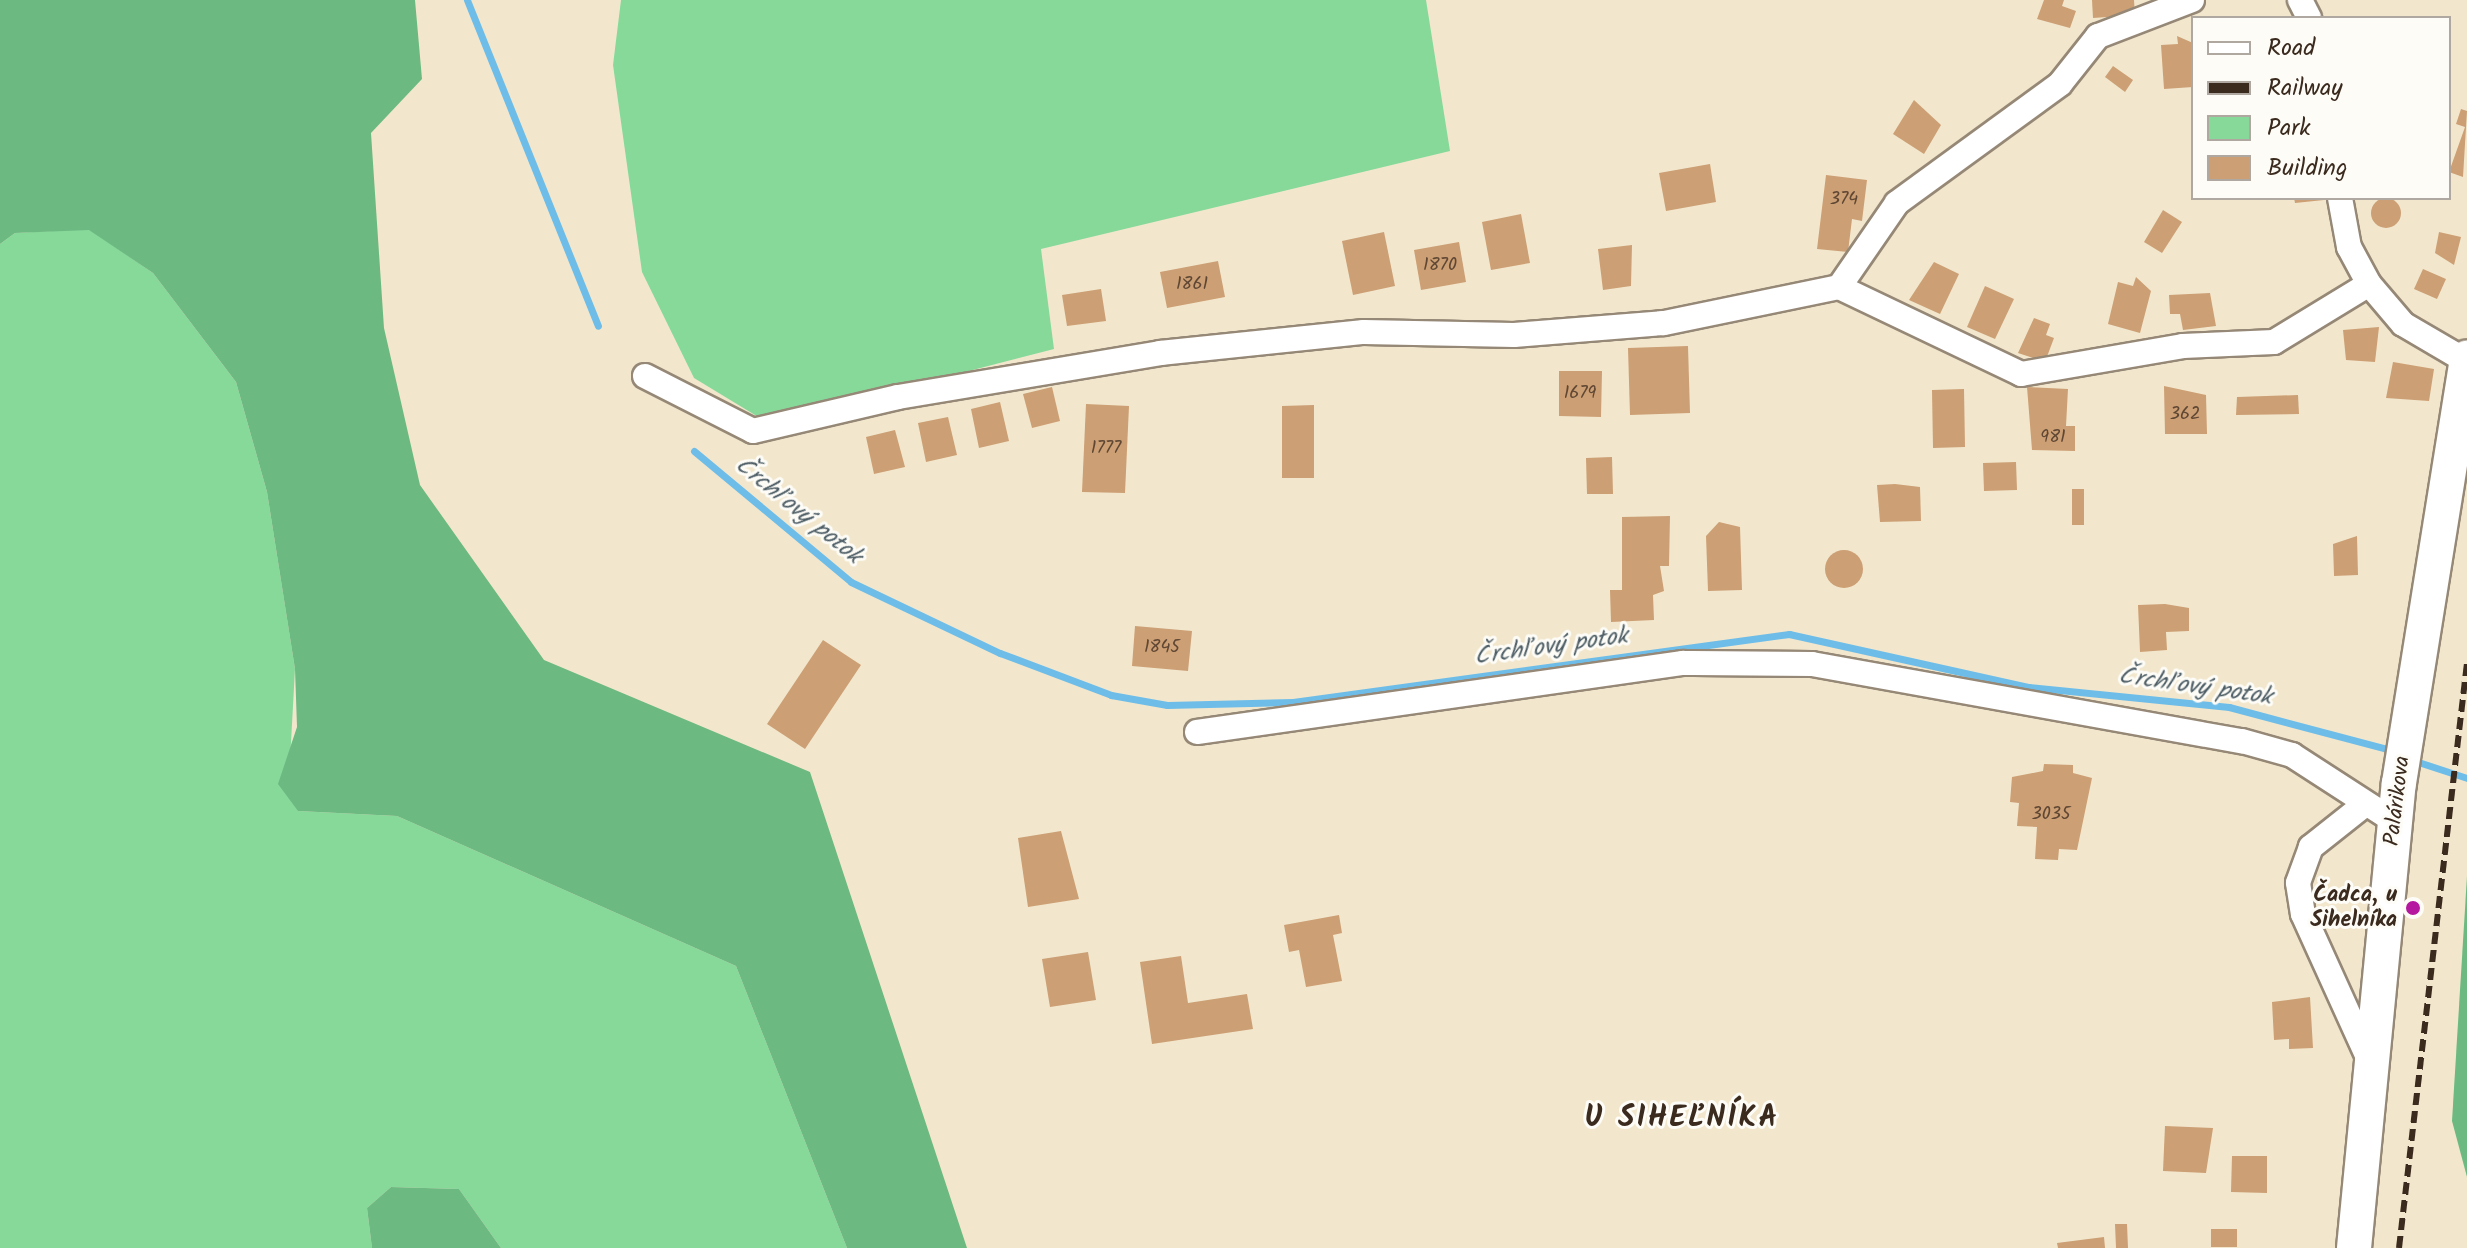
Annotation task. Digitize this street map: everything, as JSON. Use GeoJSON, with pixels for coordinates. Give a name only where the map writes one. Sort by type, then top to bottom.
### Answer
{"type":"FeatureCollection","features":[{"type":"Feature","properties":{"kind":"main road","name":"Palárikova"},"geometry":{"type":"LineString","coordinates":[[2354,1248],[2394,821],[2467,359]]}},
{"type":"Feature","properties":{"kind":"street"},"geometry":{"type":"LineString","coordinates":[[1839,287],[1897,203],[2060,84],[2098,36],[2184,1]]}},
{"type":"Feature","properties":{"kind":"street"},"geometry":{"type":"LineString","coordinates":[[2340,200],[2349,247],[2369,284],[2403,324],[2467,359]]}},
{"type":"Feature","properties":{"kind":"street"},"geometry":{"type":"LineString","coordinates":[[645,376],[753,431],[898,397],[1160,353],[1364,332],[1514,335],[1664,323],[1839,287],[2021,374],[2183,346],[2274,342],[2369,284]]}},
{"type":"Feature","properties":{"kind":"street"},"geometry":{"type":"LineString","coordinates":[[1197,732],[1683,663],[1812,664],[2242,741],[2292,755],[2364,805],[2394,821]]}},
{"type":"Feature","properties":{"kind":"street"},"geometry":{"type":"LineString","coordinates":[[2364,805],[2311,847],[2298,883],[2303,914],[2370,1062]]}},
{"type":"Feature","properties":{"kind":"green space"},"geometry":{"type":"Polygon","coordinates":[[[0,0],[415,0],[422,79],[371,133],[384,328],[420,485],[544,660],[810,772],[967,1248],[847,1248],[736,966],[397,816],[298,811],[278,784],[297,727],[295,669],[267,492],[236,382],[153,273],[89,230],[15,233],[0,244],[0,0]]]}},
{"type":"Feature","properties":{"kind":"green space"},"geometry":{"type":"Polygon","coordinates":[[[621,0],[1426,0],[1450,151],[1041,249],[1054,349],[768,423],[694,378],[642,272],[613,65],[621,0]]]}},
{"type":"Feature","properties":{"kind":"green space"},"geometry":{"type":"Polygon","coordinates":[[[89,229],[153,273],[236,382],[267,492],[295,669],[290,761],[298,811],[397,816],[736,966],[847,1248],[501,1248],[459,1189],[391,1187],[367,1208],[372,1248],[0,1248],[0,244],[15,233],[89,229]]]}},
{"type":"Feature","properties":{"kind":"green space"},"geometry":{"type":"Polygon","coordinates":[[[2467,876],[2467,1177],[2452,1121],[2467,876]]]}},
{"type":"Feature","properties":{"kind":"green space"},"geometry":{"type":"Polygon","coordinates":[[[391,1187],[459,1189],[501,1248],[372,1248],[367,1208],[391,1187]]]}},
{"type":"Feature","properties":{"kind":"building"},"geometry":{"type":"Polygon","coordinates":[[[2044,0],[2064,0],[2062,6],[2076,11],[2070,28],[2037,19],[2044,0]]]}},
{"type":"Feature","properties":{"kind":"building"},"geometry":{"type":"Polygon","coordinates":[[[2092,0],[2134,0],[2135,15],[2093,18],[2092,0]]]}},
{"type":"Feature","properties":{"kind":"building"},"geometry":{"type":"Polygon","coordinates":[[[2177,36],[2191,42],[2191,87],[2164,89],[2161,45],[2178,44],[2177,36]]]}},
{"type":"Feature","properties":{"kind":"building"},"geometry":{"type":"Polygon","coordinates":[[[2113,66],[2133,80],[2125,92],[2105,77],[2113,66]]]}},
{"type":"Feature","properties":{"kind":"building"},"geometry":{"type":"Polygon","coordinates":[[[1914,100],[1941,125],[1924,154],[1893,134],[1914,100]]]}},
{"type":"Feature","properties":{"kind":"building"},"geometry":{"type":"Polygon","coordinates":[[[2461,109],[2467,111],[2463,177],[2451,173],[2465,127],[2456,124],[2461,109]]]}},
{"type":"Feature","properties":{"kind":"building"},"geometry":{"type":"Polygon","coordinates":[[[1710,164],[1716,202],[1666,211],[1659,173],[1710,164]]]}},
{"type":"Feature","properties":{"kind":"building"},"geometry":{"type":"Polygon","coordinates":[[[1826,175],[1867,180],[1862,221],[1852,219],[1848,252],[1817,249],[1826,175]]]}},
{"type":"Feature","properties":{"kind":"building"},"geometry":{"type":"Polygon","coordinates":[[[2294,200],[2324,200],[2295,203],[2294,200]]]}},
{"type":"Feature","properties":{"kind":"building"},"geometry":{"type":"Polygon","coordinates":[[[2378,200],[2394,200],[2400,207],[2400,219],[2392,227],[2380,227],[2372,219],[2372,207],[2378,200]]]}},
{"type":"Feature","properties":{"kind":"building"},"geometry":{"type":"Polygon","coordinates":[[[2163,210],[2182,222],[2162,253],[2144,242],[2163,210]]]}},
{"type":"Feature","properties":{"kind":"building"},"geometry":{"type":"Polygon","coordinates":[[[1521,214],[1530,263],[1491,270],[1482,222],[1521,214]]]}},
{"type":"Feature","properties":{"kind":"building"},"geometry":{"type":"Polygon","coordinates":[[[1384,232],[1395,286],[1353,295],[1342,241],[1384,232]]]}},
{"type":"Feature","properties":{"kind":"building"},"geometry":{"type":"Polygon","coordinates":[[[2439,232],[2461,237],[2454,265],[2435,253],[2439,232]]]}},
{"type":"Feature","properties":{"kind":"building"},"geometry":{"type":"Polygon","coordinates":[[[1459,242],[1466,282],[1421,290],[1414,250],[1459,242]]]}},
{"type":"Feature","properties":{"kind":"building"},"geometry":{"type":"Polygon","coordinates":[[[1632,245],[1631,286],[1603,290],[1598,249],[1632,245]]]}},
{"type":"Feature","properties":{"kind":"building"},"geometry":{"type":"Polygon","coordinates":[[[1218,261],[1225,297],[1167,308],[1160,272],[1218,261]]]}},
{"type":"Feature","properties":{"kind":"building"},"geometry":{"type":"Polygon","coordinates":[[[1934,262],[1959,274],[1940,314],[1909,300],[1934,262]]]}},
{"type":"Feature","properties":{"kind":"building"},"geometry":{"type":"Polygon","coordinates":[[[2423,269],[2446,279],[2437,299],[2414,289],[2423,269]]]}},
{"type":"Feature","properties":{"kind":"building"},"geometry":{"type":"Polygon","coordinates":[[[2136,277],[2151,291],[2140,333],[2108,324],[2118,282],[2133,286],[2136,277]]]}},
{"type":"Feature","properties":{"kind":"building"},"geometry":{"type":"Polygon","coordinates":[[[1985,286],[2014,299],[1995,339],[1967,327],[1985,286]]]}},
{"type":"Feature","properties":{"kind":"building"},"geometry":{"type":"Polygon","coordinates":[[[1101,289],[1106,321],[1067,326],[1062,295],[1101,289]]]}},
{"type":"Feature","properties":{"kind":"building"},"geometry":{"type":"Polygon","coordinates":[[[2210,293],[2216,326],[2183,330],[2180,314],[2170,314],[2169,295],[2210,293]]]}},
{"type":"Feature","properties":{"kind":"building"},"geometry":{"type":"Polygon","coordinates":[[[2034,318],[2050,324],[2046,335],[2054,338],[2045,362],[2018,353],[2034,318]]]}},
{"type":"Feature","properties":{"kind":"building"},"geometry":{"type":"Polygon","coordinates":[[[2379,327],[2375,362],[2346,360],[2343,330],[2379,327]]]}},
{"type":"Feature","properties":{"kind":"building"},"geometry":{"type":"Polygon","coordinates":[[[1688,346],[1690,413],[1630,415],[1628,348],[1688,346]]]}},
{"type":"Feature","properties":{"kind":"building"},"geometry":{"type":"Polygon","coordinates":[[[2393,362],[2434,369],[2429,401],[2386,398],[2393,362]]]}},
{"type":"Feature","properties":{"kind":"building"},"geometry":{"type":"Polygon","coordinates":[[[1559,371],[1602,371],[1601,417],[1559,416],[1559,371]]]}},
{"type":"Feature","properties":{"kind":"building"},"geometry":{"type":"Polygon","coordinates":[[[2164,386],[2206,395],[2207,434],[2165,434],[2164,386]]]}},
{"type":"Feature","properties":{"kind":"building"},"geometry":{"type":"Polygon","coordinates":[[[1052,387],[1060,421],[1032,428],[1023,394],[1052,387]]]}},
{"type":"Feature","properties":{"kind":"building"},"geometry":{"type":"Polygon","coordinates":[[[2027,387],[2068,389],[2066,426],[2075,426],[2075,451],[2032,450],[2027,387]]]}},
{"type":"Feature","properties":{"kind":"building"},"geometry":{"type":"Polygon","coordinates":[[[1964,389],[1965,447],[1933,448],[1932,390],[1964,389]]]}},
{"type":"Feature","properties":{"kind":"building"},"geometry":{"type":"Polygon","coordinates":[[[2298,395],[2299,414],[2236,415],[2237,397],[2298,395]]]}},
{"type":"Feature","properties":{"kind":"building"},"geometry":{"type":"Polygon","coordinates":[[[1000,402],[1009,441],[979,448],[971,409],[1000,402]]]}},
{"type":"Feature","properties":{"kind":"building"},"geometry":{"type":"Polygon","coordinates":[[[1086,404],[1129,406],[1125,493],[1082,492],[1086,404]]]}},
{"type":"Feature","properties":{"kind":"building"},"geometry":{"type":"Polygon","coordinates":[[[1314,405],[1314,478],[1282,478],[1282,406],[1314,405]]]}},
{"type":"Feature","properties":{"kind":"building"},"geometry":{"type":"Polygon","coordinates":[[[948,417],[957,455],[926,462],[918,423],[948,417]]]}},
{"type":"Feature","properties":{"kind":"building"},"geometry":{"type":"Polygon","coordinates":[[[895,430],[905,467],[874,474],[866,437],[895,430]]]}},
{"type":"Feature","properties":{"kind":"building"},"geometry":{"type":"Polygon","coordinates":[[[1612,457],[1613,494],[1587,494],[1586,458],[1612,457]]]}},
{"type":"Feature","properties":{"kind":"building"},"geometry":{"type":"Polygon","coordinates":[[[2016,462],[2017,490],[1984,491],[1983,463],[2016,462]]]}},
{"type":"Feature","properties":{"kind":"building"},"geometry":{"type":"Polygon","coordinates":[[[1877,485],[1920,487],[1921,521],[1880,522],[1877,485]]]}},
{"type":"Feature","properties":{"kind":"building"},"geometry":{"type":"Polygon","coordinates":[[[2072,489],[2084,489],[2084,525],[2072,525],[2072,489]]]}},
{"type":"Feature","properties":{"kind":"building"},"geometry":{"type":"Polygon","coordinates":[[[1670,516],[1669,566],[1660,566],[1664,591],[1653,595],[1654,620],[1611,622],[1610,590],[1622,590],[1622,517],[1670,516]]]}},
{"type":"Feature","properties":{"kind":"building"},"geometry":{"type":"Polygon","coordinates":[[[1719,522],[1740,527],[1742,590],[1708,591],[1706,536],[1719,522]]]}},
{"type":"Feature","properties":{"kind":"building"},"geometry":{"type":"Polygon","coordinates":[[[2357,536],[2358,575],[2334,576],[2333,544],[2357,536]]]}},
{"type":"Feature","properties":{"kind":"building"},"geometry":{"type":"Polygon","coordinates":[[[1844,550],[1857,556],[1863,569],[1857,582],[1844,588],[1831,582],[1825,569],[1831,556],[1844,550]]]}},
{"type":"Feature","properties":{"kind":"building"},"geometry":{"type":"Polygon","coordinates":[[[2165,604],[2189,608],[2189,631],[2166,632],[2167,650],[2140,652],[2138,605],[2165,604]]]}},
{"type":"Feature","properties":{"kind":"building"},"geometry":{"type":"Polygon","coordinates":[[[1135,626],[1192,631],[1188,671],[1132,666],[1135,626]]]}},
{"type":"Feature","properties":{"kind":"building"},"geometry":{"type":"Polygon","coordinates":[[[823,640],[861,665],[805,749],[767,724],[823,640]]]}},
{"type":"Feature","properties":{"kind":"building"},"geometry":{"type":"Polygon","coordinates":[[[2044,764],[2073,765],[2073,773],[2092,778],[2077,850],[2059,849],[2058,860],[2035,859],[2037,827],[2017,826],[2019,803],[2010,802],[2012,777],[2043,771],[2044,764]]]}},
{"type":"Feature","properties":{"kind":"building"},"geometry":{"type":"Polygon","coordinates":[[[1061,831],[1079,899],[1028,907],[1018,838],[1061,831]]]}},
{"type":"Feature","properties":{"kind":"building"},"geometry":{"type":"Polygon","coordinates":[[[1339,915],[1342,933],[1333,935],[1342,981],[1306,987],[1299,950],[1289,952],[1284,925],[1339,915]]]}},
{"type":"Feature","properties":{"kind":"building"},"geometry":{"type":"Polygon","coordinates":[[[1088,952],[1096,1000],[1050,1007],[1042,959],[1088,952]]]}},
{"type":"Feature","properties":{"kind":"building"},"geometry":{"type":"Polygon","coordinates":[[[1181,956],[1188,1003],[1247,994],[1253,1029],[1152,1044],[1140,962],[1181,956]]]}},
{"type":"Feature","properties":{"kind":"building"},"geometry":{"type":"Polygon","coordinates":[[[2310,997],[2313,1048],[2289,1049],[2289,1039],[2274,1040],[2272,1002],[2310,997]]]}},
{"type":"Feature","properties":{"kind":"building"},"geometry":{"type":"Polygon","coordinates":[[[2165,1126],[2213,1128],[2206,1173],[2163,1171],[2165,1126]]]}},
{"type":"Feature","properties":{"kind":"building"},"geometry":{"type":"Polygon","coordinates":[[[2232,1156],[2267,1156],[2267,1193],[2231,1192],[2232,1156]]]}},
{"type":"Feature","properties":{"kind":"building"},"geometry":{"type":"Polygon","coordinates":[[[2115,1224],[2127,1224],[2128,1248],[2116,1248],[2115,1224]]]}},
{"type":"Feature","properties":{"kind":"building"},"geometry":{"type":"Polygon","coordinates":[[[2211,1229],[2237,1229],[2237,1247],[2211,1247],[2211,1229]]]}},
{"type":"Feature","properties":{"kind":"building"},"geometry":{"type":"Polygon","coordinates":[[[2104,1237],[2105,1248],[2058,1248],[2057,1243],[2104,1237]]]}},
{"type":"Feature","properties":{"kind":"waterway","name":"Črchľový potok"},"geometry":{"type":"LineString","coordinates":[[467,0],[598,326]]}},
{"type":"Feature","properties":{"kind":"waterway","name":"Črchľový potok"},"geometry":{"type":"LineString","coordinates":[[694,451],[851,582],[1000,653],[1111,695],[1167,705],[1293,702],[1789,634],[2029,687],[2229,707],[2394,751]]}},
{"type":"Feature","properties":{"kind":"waterway","name":"Črchľový potok"},"geometry":{"type":"LineString","coordinates":[[2412,760],[2467,778]]}},
{"type":"Feature","properties":{"kind":"railway"},"geometry":{"type":"LineString","coordinates":[[2399,1248],[2467,663]]}},
{"type":"Feature","properties":{"kind":"place","name":"Čadca, u Sihelníka"},"geometry":{"type":"Point","coordinates":[2413,908]}},
{"type":"Feature","properties":{"kind":"district","name":"U SIHEĽNÍKA"},"geometry":{"type":"Point","coordinates":[1682,1118]}}]}
